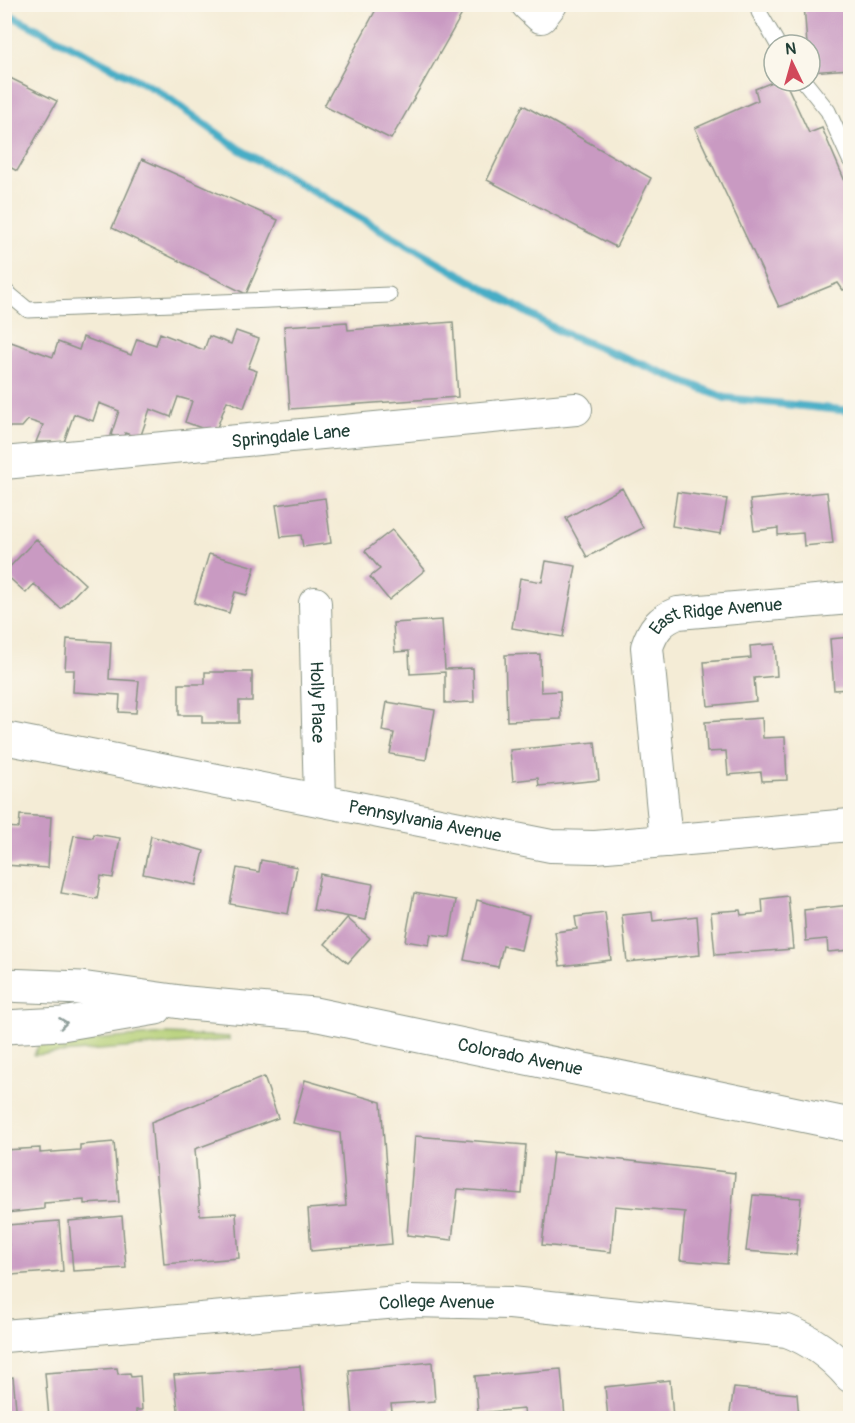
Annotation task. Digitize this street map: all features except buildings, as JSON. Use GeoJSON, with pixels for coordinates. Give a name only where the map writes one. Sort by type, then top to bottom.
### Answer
{"type":"FeatureCollection","features":[{"type":"Feature","properties":{"kind":"main road","name":"Colorado Avenue"},"geometry":{"type":"LineString","coordinates":[[4,985],[81,988],[188,1003],[314,1014],[850,1125]]}},
{"type":"Feature","properties":{"kind":"main road","name":"Colorado Avenue"},"geometry":{"type":"LineString","coordinates":[[4,1027],[62,1024],[188,1003]]}},
{"type":"Feature","properties":{"kind":"street"},"geometry":{"type":"LineString","coordinates":[[527,4],[541,17],[551,4]]}},
{"type":"Feature","properties":{"kind":"street","name":"Springdale Lane"},"geometry":{"type":"LineString","coordinates":[[4,463],[576,409]]}},
{"type":"Feature","properties":{"kind":"street","name":"East Ridge Avenue"},"geometry":{"type":"LineString","coordinates":[[666,841],[647,647],[653,630],[666,618],[678,613],[850,598]]}},
{"type":"Feature","properties":{"kind":"street","name":"Holly Place"},"geometry":{"type":"LineString","coordinates":[[315,603],[320,800]]}},
{"type":"Feature","properties":{"kind":"street","name":"Pennsylvania Avenue"},"geometry":{"type":"LineString","coordinates":[[4,738],[550,846],[595,847],[850,825]]}},
{"type":"Feature","properties":{"kind":"street","name":"College Avenue"},"geometry":{"type":"LineString","coordinates":[[4,1336],[410,1301],[510,1303],[787,1331],[807,1339],[832,1356],[850,1376]]}},
{"type":"Feature","properties":{"kind":"lane"},"geometry":{"type":"LineString","coordinates":[[759,12],[770,33]]}},
{"type":"Feature","properties":{"kind":"lane"},"geometry":{"type":"LineString","coordinates":[[814,93],[828,111],[850,160]]}},
{"type":"Feature","properties":{"kind":"lane"},"geometry":{"type":"LineString","coordinates":[[4,290],[28,310],[389,295]]}},
{"type":"Feature","properties":{"kind":"green space"},"geometry":{"type":"Polygon","coordinates":[[[167,1034],[229,1037],[229,1040],[34,1055],[39,1044],[167,1034]]]}},
{"type":"Feature","properties":{"kind":"waterway"},"geometry":{"type":"LineString","coordinates":[[4,12],[157,90],[239,149],[561,332],[725,398],[850,411]]}}]}
